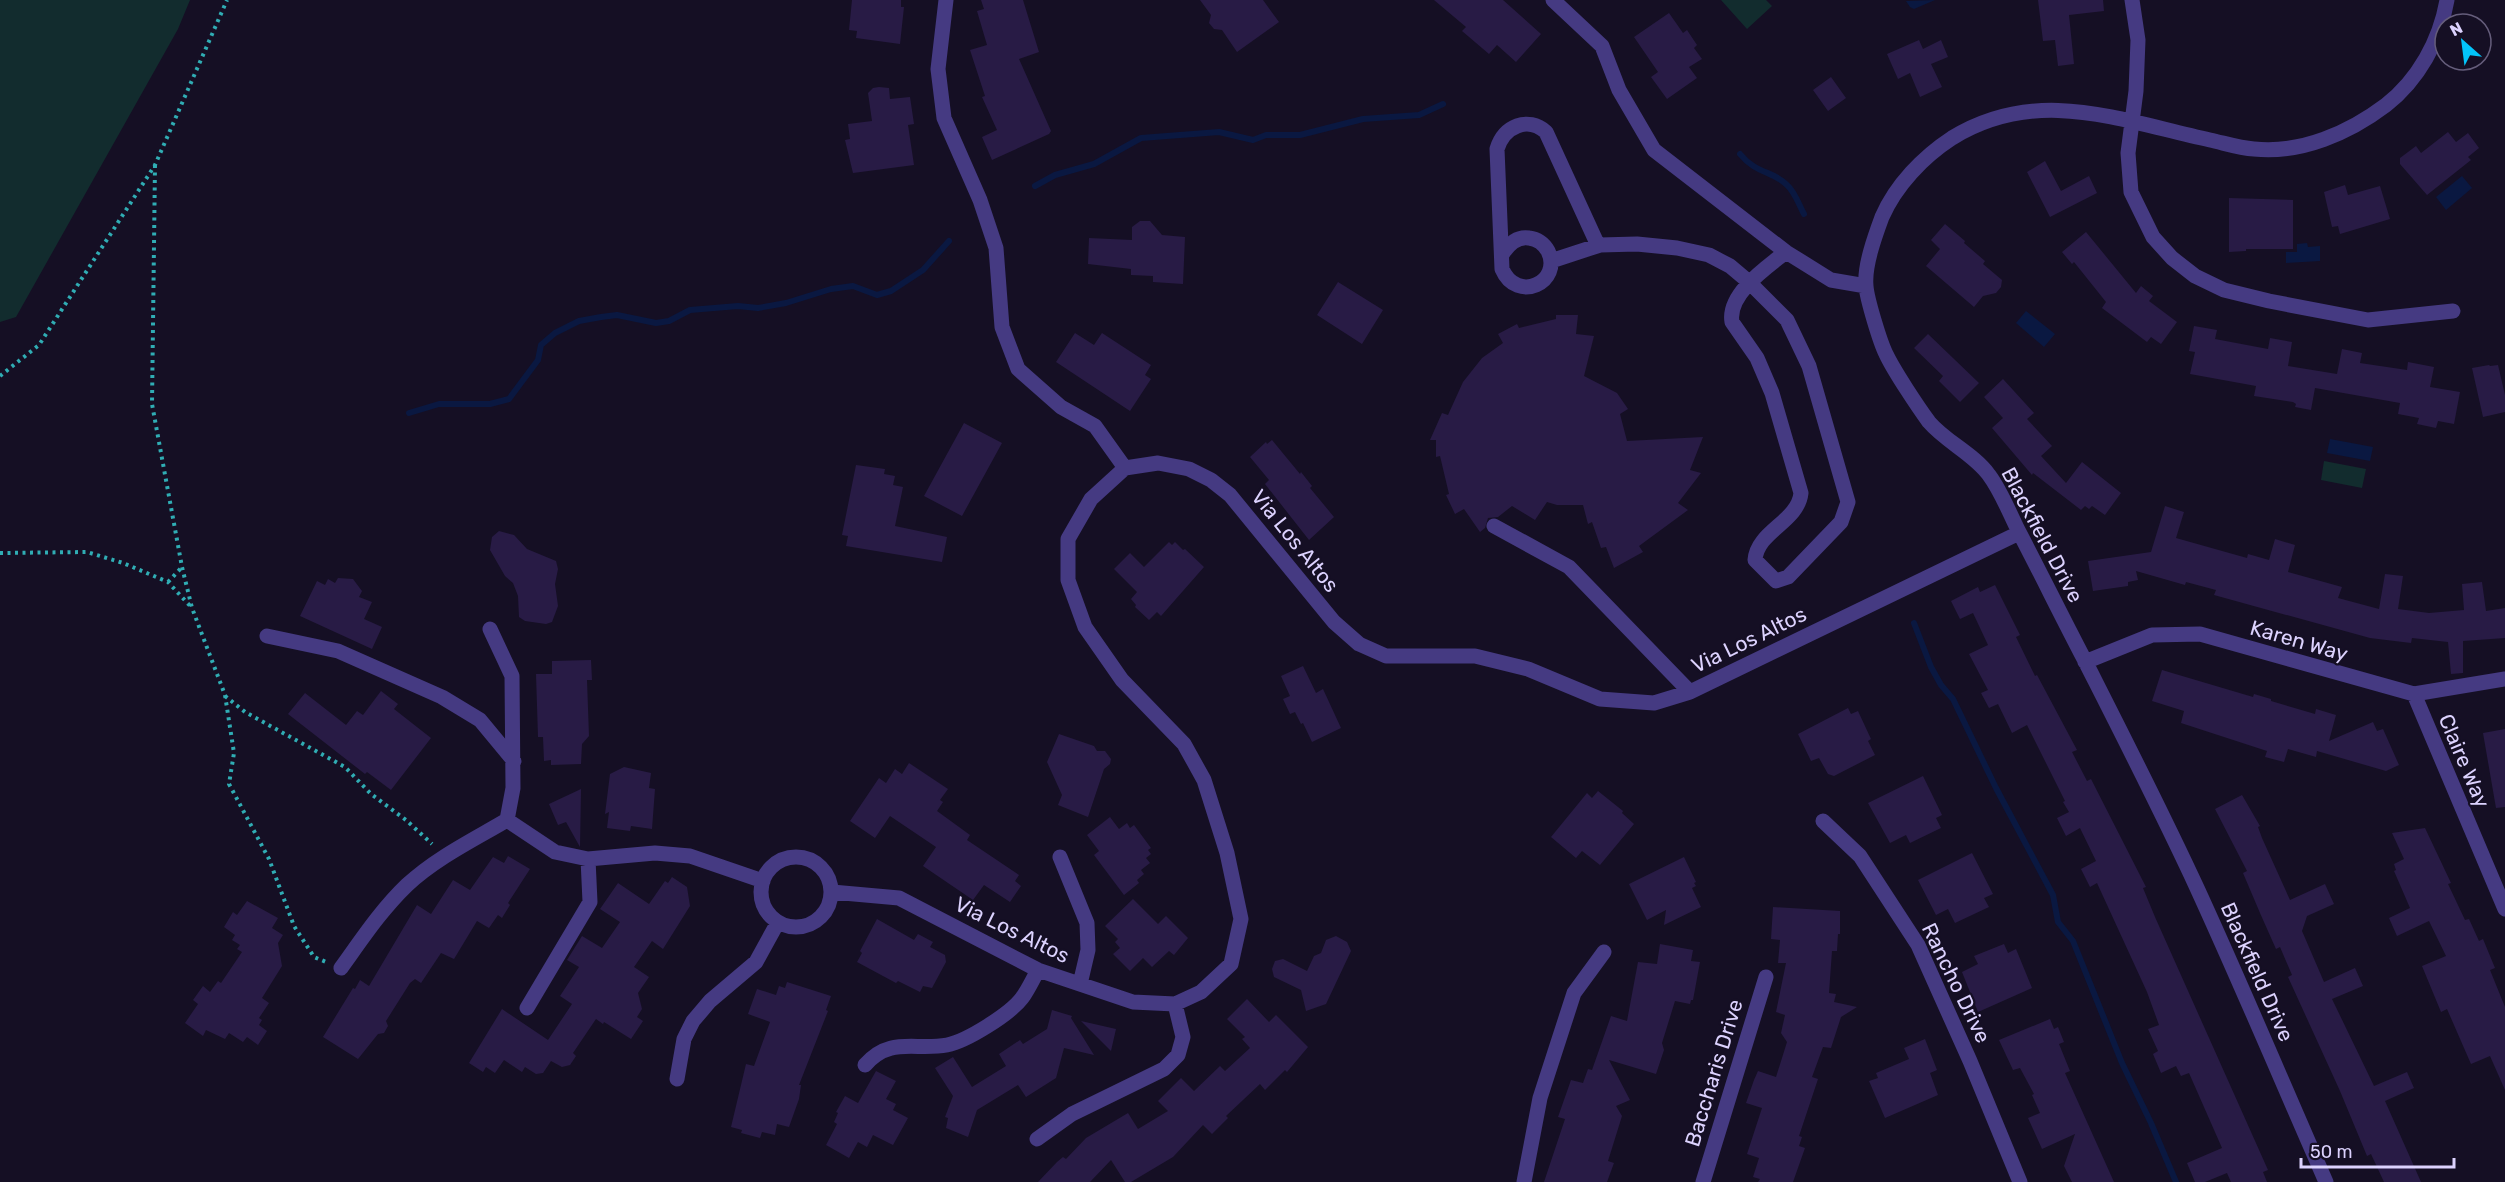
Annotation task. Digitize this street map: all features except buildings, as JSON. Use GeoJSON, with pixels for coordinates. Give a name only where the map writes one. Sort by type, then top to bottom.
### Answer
{"type":"FeatureCollection","features":[{"type":"Feature","properties":{"kind":"street"},"geometry":{"type":"LineString","coordinates":[[946,0],[938,69],[944,118],[980,200],[996,248],[1002,327],[1014,359],[1018,369],[1061,407],[1095,426],[1125,468]]}},
{"type":"Feature","properties":{"kind":"street"},"geometry":{"type":"LineString","coordinates":[[1552,0],[1602,46],[1619,90],[1654,150],[1786,252],[1831,280],[1866,286]]}},
{"type":"Feature","properties":{"kind":"street"},"geometry":{"type":"LineString","coordinates":[[2132,0],[2138,40],[2133,121],[2128,153],[2131,192],[2153,237],[2172,258],[2195,276],[2224,290],[2368,320],[2453,311]]}},
{"type":"Feature","properties":{"kind":"street","name":"Blackfield Drive"},"geometry":{"type":"LineString","coordinates":[[2326,1182],[2198,889],[2019,533],[1988,473],[1930,423],[1885,353],[1866,286],[1872,243],[1889,202],[1921,163],[1942,145],[1966,130],[1988,120],[2031,110],[2079,111],[2255,149],[2286,148],[2321,141],[2364,122],[2402,92],[2429,55],[2447,0]]}},
{"type":"Feature","properties":{"kind":"street"},"geometry":{"type":"LineString","coordinates":[[1503,253],[1514,241],[1530,238],[1545,246],[1551,261],[1547,277],[1534,286],[1526,288],[1510,282],[1502,269],[1497,149],[1503,135],[1511,128],[1531,124],[1539,126],[1546,132],[1596,241],[1600,245]]}},
{"type":"Feature","properties":{"kind":"street"},"geometry":{"type":"LineString","coordinates":[[1551,261],[1600,245],[1637,244],[1677,248],[1709,255],[1730,266],[1749,282],[1787,320],[1804,352],[1848,501],[1841,522],[1788,577],[1776,581],[1755,560],[1757,548],[1798,506],[1801,493],[1772,393],[1757,358],[1732,322],[1732,309],[1749,282],[1786,252]]}},
{"type":"Feature","properties":{"kind":"street","name":"Via Los Altos"},"geometry":{"type":"LineString","coordinates":[[832,892],[899,898],[1038,970],[1133,1002],[1175,1004],[1201,992],[1231,964],[1241,919],[1227,854],[1204,780],[1185,744],[1122,680],[1085,627],[1068,580],[1068,539],[1091,499],[1125,468],[1158,463],[1189,469],[1211,480],[1230,495],[1334,622],[1359,644],[1386,656],[1475,656],[1528,669],[1600,699],[1654,703],[1690,692],[2019,533]]}},
{"type":"Feature","properties":{"kind":"street"},"geometry":{"type":"LineString","coordinates":[[1494,526],[1569,567],[1690,692]]}},
{"type":"Feature","properties":{"kind":"street"},"geometry":{"type":"LineString","coordinates":[[341,968],[381,912],[408,884],[442,858],[507,820],[513,788],[514,761],[512,676],[490,629]]}},
{"type":"Feature","properties":{"kind":"street","name":"Karen Way"},"geometry":{"type":"LineString","coordinates":[[2085,662],[2152,635],[2199,634],[2414,694],[2505,679]]}},
{"type":"Feature","properties":{"kind":"street"},"geometry":{"type":"LineString","coordinates":[[267,636],[338,651],[442,697],[480,720],[514,761]]}},
{"type":"Feature","properties":{"kind":"street","name":"Claire Way"},"geometry":{"type":"LineString","coordinates":[[2414,694],[2505,909]]}},
{"type":"Feature","properties":{"kind":"street"},"geometry":{"type":"LineString","coordinates":[[507,820],[555,852],[588,859],[655,853],[690,856],[763,881]]}},
{"type":"Feature","properties":{"kind":"street","name":"Rancho Drive"},"geometry":{"type":"LineString","coordinates":[[1823,821],[1860,856],[1918,945],[1970,1061],[2020,1182]]}},
{"type":"Feature","properties":{"kind":"street"},"geometry":{"type":"LineString","coordinates":[[1060,857],[1087,923],[1088,950],[1080,984]]}},
{"type":"Feature","properties":{"kind":"street"},"geometry":{"type":"LineString","coordinates":[[788,858],[802,858],[815,862],[825,872],[832,892],[826,910],[817,920],[804,926],[790,927],[778,922],[768,913],[762,900],[763,881],[776,864],[788,858]]}},
{"type":"Feature","properties":{"kind":"street"},"geometry":{"type":"LineString","coordinates":[[528,1008],[590,902],[588,859]]}},
{"type":"Feature","properties":{"kind":"street"},"geometry":{"type":"LineString","coordinates":[[677,1079],[684,1039],[693,1021],[710,1001],[756,962],[778,922]]}},
{"type":"Feature","properties":{"kind":"street"},"geometry":{"type":"LineString","coordinates":[[1524,1182],[1540,1098],[1574,993],[1604,952]]}},
{"type":"Feature","properties":{"kind":"street"},"geometry":{"type":"LineString","coordinates":[[865,1065],[890,1047],[932,1047],[951,1044],[968,1036],[1008,1011],[1022,999],[1038,970]]}},
{"type":"Feature","properties":{"kind":"street","name":"Baccharis Drive"},"geometry":{"type":"LineString","coordinates":[[1703,1182],[1766,977]]}},
{"type":"Feature","properties":{"kind":"street"},"geometry":{"type":"LineString","coordinates":[[1037,1139],[1072,1114],[1164,1069],[1178,1055],[1183,1037],[1175,1004]]}},
{"type":"Feature","properties":{"kind":"path"},"geometry":{"type":"LineString","coordinates":[[0,376],[39,345],[155,165],[227,0]]}},
{"type":"Feature","properties":{"kind":"path"},"geometry":{"type":"LineString","coordinates":[[155,165],[152,404],[182,567],[192,608],[225,695],[234,753],[229,784],[269,859],[294,926],[314,957],[341,968]]}},
{"type":"Feature","properties":{"kind":"path"},"geometry":{"type":"LineString","coordinates":[[0,553],[87,552],[123,563],[168,582],[192,608]]}},
{"type":"Feature","properties":{"kind":"path"},"geometry":{"type":"LineString","coordinates":[[168,582],[182,567]]}},
{"type":"Feature","properties":{"kind":"path"},"geometry":{"type":"LineString","coordinates":[[225,695],[245,712],[345,768],[371,794],[406,820],[436,850]]}},
{"type":"Feature","properties":{"kind":"green space"},"geometry":{"type":"Polygon","coordinates":[[[0,0],[190,0],[178,29],[16,317],[0,322],[0,0]]]}},
{"type":"Feature","properties":{"kind":"green space"},"geometry":{"type":"Polygon","coordinates":[[[1721,0],[1766,0],[1772,6],[1747,29],[1721,0]]]}},
{"type":"Feature","properties":{"kind":"green space"},"geometry":{"type":"Polygon","coordinates":[[[2324,461],[2366,469],[2362,488],[2321,480],[2324,461]]]}},
{"type":"Feature","properties":{"kind":"water"},"geometry":{"type":"Polygon","coordinates":[[[1935,0],[1914,9],[1906,1],[1935,0]]]}},
{"type":"Feature","properties":{"kind":"water"},"geometry":{"type":"Polygon","coordinates":[[[2462,176],[2472,188],[2446,210],[2436,197],[2462,176]]]}},
{"type":"Feature","properties":{"kind":"water"},"geometry":{"type":"Polygon","coordinates":[[[2307,243],[2308,247],[2320,246],[2320,261],[2286,263],[2286,252],[2297,252],[2297,244],[2307,243]]]}},
{"type":"Feature","properties":{"kind":"water"},"geometry":{"type":"Polygon","coordinates":[[[2026,311],[2055,334],[2044,347],[2016,323],[2026,311]]]}},
{"type":"Feature","properties":{"kind":"water"},"geometry":{"type":"Polygon","coordinates":[[[2330,439],[2373,447],[2370,461],[2327,453],[2330,439]]]}},
{"type":"Feature","properties":{"kind":"waterway"},"geometry":{"type":"LineString","coordinates":[[1035,186],[1055,175],[1094,164],[1141,138],[1219,132],[1253,140],[1266,135],[1300,135],[1363,119],[1419,115],[1443,104]]}},
{"type":"Feature","properties":{"kind":"waterway"},"geometry":{"type":"LineString","coordinates":[[1740,154],[1758,169],[1782,180],[1795,195],[1804,214]]}},
{"type":"Feature","properties":{"kind":"waterway"},"geometry":{"type":"LineString","coordinates":[[409,413],[439,404],[490,404],[509,399],[538,360],[541,345],[555,333],[579,321],[617,315],[656,323],[669,321],[690,310],[738,306],[758,308],[786,303],[831,289],[853,286],[877,295],[891,291],[923,270],[949,241]]}},
{"type":"Feature","properties":{"kind":"waterway"},"geometry":{"type":"LineString","coordinates":[[1914,623],[1931,667],[1941,685],[1953,699],[1996,788],[2053,895],[2058,922],[2073,941],[2122,1063],[2176,1182]]}}]}
